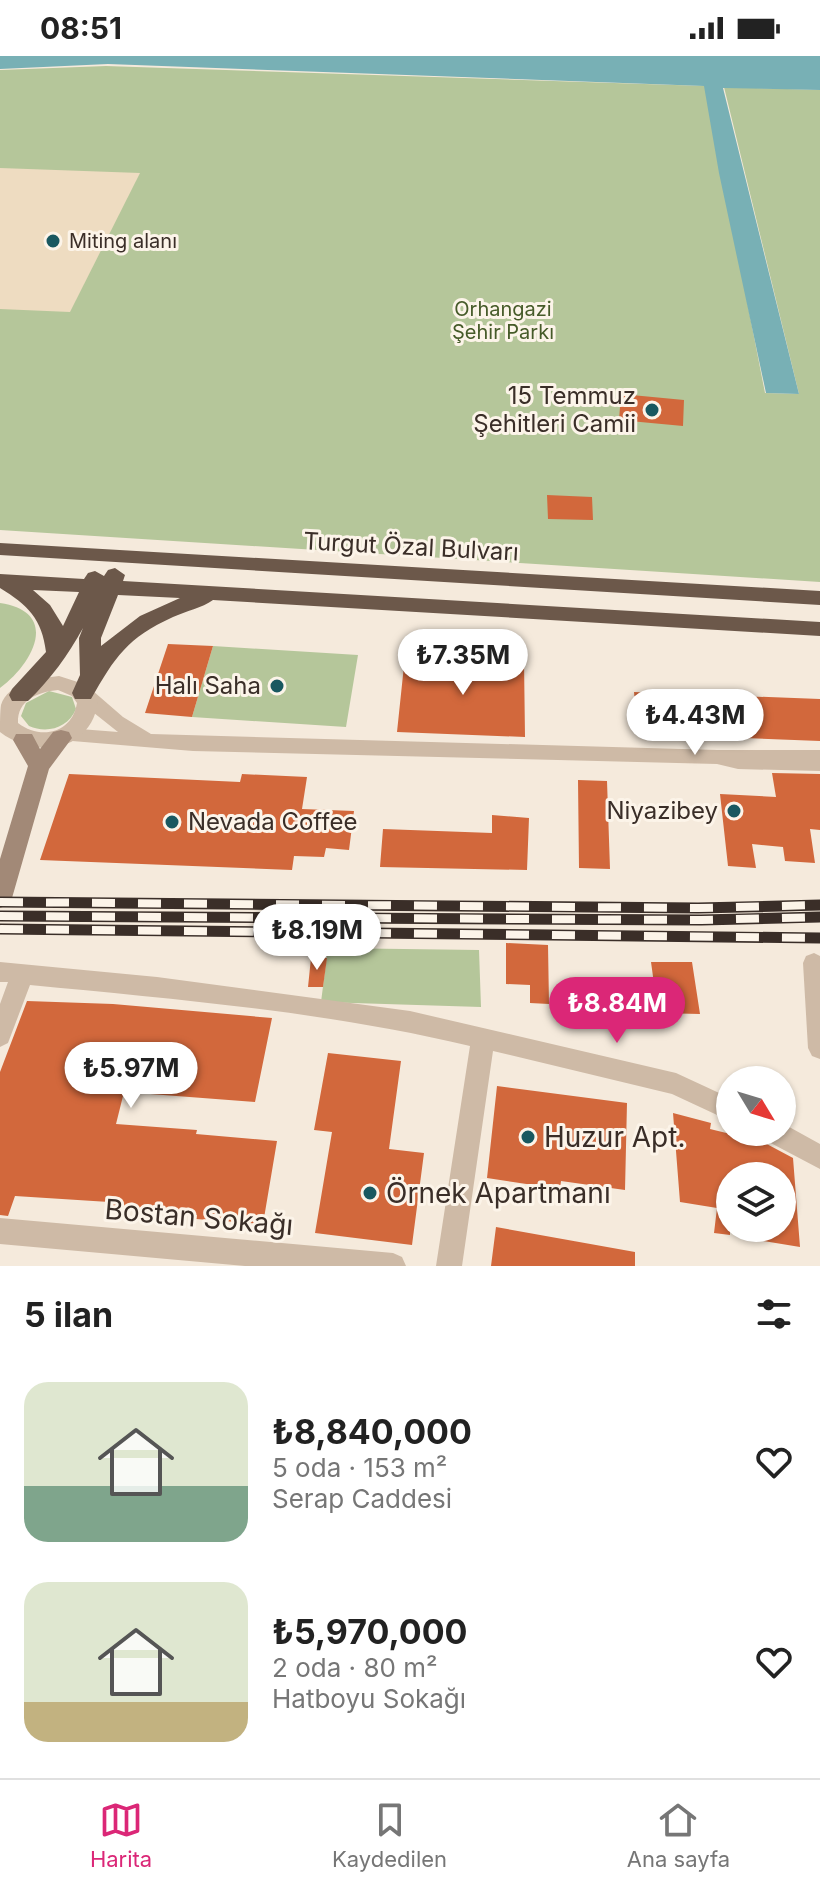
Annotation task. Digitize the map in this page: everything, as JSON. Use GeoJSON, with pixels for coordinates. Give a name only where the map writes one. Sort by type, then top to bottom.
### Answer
{"type":"FeatureCollection","features":[{"type":"Feature","properties":{"kind":"highway","name":"Turgut Özal Bulvarı"},"geometry":{"type":"LineString","coordinates":[[0,549],[110,558],[820,598]]}},
{"type":"Feature","properties":{"kind":"highway"},"geometry":{"type":"LineString","coordinates":[[11,701],[40,678],[101,588],[116,572],[110,558]]}},
{"type":"Feature","properties":{"kind":"highway"},"geometry":{"type":"LineString","coordinates":[[2,582],[820,629]]}},
{"type":"Feature","properties":{"kind":"highway"},"geometry":{"type":"LineString","coordinates":[[2,582],[25,594],[52,619],[57,652]]}},
{"type":"Feature","properties":{"kind":"highway"},"geometry":{"type":"LineString","coordinates":[[86,687],[90,638],[101,588]]}},
{"type":"Feature","properties":{"kind":"highway"},"geometry":{"type":"LineString","coordinates":[[86,687],[109,649],[136,625],[203,598],[245,596]]}},
{"type":"Feature","properties":{"kind":"main road"},"geometry":{"type":"LineString","coordinates":[[13,736],[39,766]]}},
{"type":"Feature","properties":{"kind":"main road"},"geometry":{"type":"LineString","coordinates":[[0,898],[39,766],[64,736]]}},
{"type":"Feature","properties":{"kind":"street"},"geometry":{"type":"LineString","coordinates":[[193,744],[153,739],[134,732],[105,714],[86,687],[59,683],[34,687],[11,701],[6,717],[13,736],[38,743],[64,736],[193,744],[820,757]]}},
{"type":"Feature","properties":{"kind":"street"},"geometry":{"type":"LineString","coordinates":[[64,736],[86,719],[89,703],[86,687]]}},
{"type":"Feature","properties":{"kind":"street"},"geometry":{"type":"LineString","coordinates":[[717,757],[738,762],[820,764]]}},
{"type":"Feature","properties":{"kind":"street"},"geometry":{"type":"LineString","coordinates":[[814,963],[820,1048]]}},
{"type":"Feature","properties":{"kind":"street"},"geometry":{"type":"LineString","coordinates":[[0,1036],[11,974],[253,999],[410,1021],[676,1084],[716,1103]]}},
{"type":"Feature","properties":{"kind":"street"},"geometry":{"type":"LineString","coordinates":[[449,1266],[483,1036]]}},
{"type":"Feature","properties":{"kind":"street"},"geometry":{"type":"LineString","coordinates":[[796,1144],[820,1157]]}},
{"type":"Feature","properties":{"kind":"street","name":"Bostan Sokağı"},"geometry":{"type":"LineString","coordinates":[[0,1231],[393,1266]]}},
{"type":"Feature","properties":{"kind":"green space","name":"Orhangazi Şehir Parkı"},"geometry":{"type":"Polygon","coordinates":[[[106,66],[705,86],[765,393],[799,394],[724,87],[820,90],[820,582],[0,530],[0,70],[106,66]]]}},
{"type":"Feature","properties":{"kind":"green space"},"geometry":{"type":"Polygon","coordinates":[[[0,603],[19,608],[30,617],[36,628],[31,653],[0,688],[0,603]]]}},
{"type":"Feature","properties":{"kind":"green space","name":"Halı Saha"},"geometry":{"type":"Polygon","coordinates":[[[213,646],[358,655],[346,727],[192,717],[213,646]]]}},
{"type":"Feature","properties":{"kind":"green space"},"geometry":{"type":"Polygon","coordinates":[[[49,691],[72,697],[76,709],[72,716],[56,728],[29,726],[21,716],[26,703],[49,691]]]}},
{"type":"Feature","properties":{"kind":"green space"},"geometry":{"type":"Polygon","coordinates":[[[328,948],[479,950],[481,1007],[321,1002],[328,948]]]}},
{"type":"Feature","properties":{"kind":"shaded area","name":"Miting alanı"},"geometry":{"type":"Polygon","coordinates":[[[0,168],[140,173],[70,312],[0,309],[0,168]]]}},
{"type":"Feature","properties":{"kind":"water"},"geometry":{"type":"Polygon","coordinates":[[[0,56],[820,56],[820,90],[723,88],[799,394],[766,393],[719,173],[704,86],[108,64],[0,69],[0,56]]]}},
{"type":"Feature","properties":{"kind":"building","name":"15 Temmuz Şehitleri Camii"},"geometry":{"type":"Polygon","coordinates":[[[621,394],[684,400],[683,426],[619,420],[621,394]]]}},
{"type":"Feature","properties":{"kind":"building"},"geometry":{"type":"Polygon","coordinates":[[[547,495],[592,497],[593,520],[548,519],[547,495]]]}},
{"type":"Feature","properties":{"kind":"building"},"geometry":{"type":"Polygon","coordinates":[[[168,644],[213,646],[192,717],[145,713],[168,644]]]}},
{"type":"Feature","properties":{"kind":"building"},"geometry":{"type":"Polygon","coordinates":[[[405,656],[524,661],[525,737],[397,732],[405,656]]]}},
{"type":"Feature","properties":{"kind":"building"},"geometry":{"type":"Polygon","coordinates":[[[634,692],[820,699],[820,741],[638,734],[634,692]]]}},
{"type":"Feature","properties":{"kind":"building"},"geometry":{"type":"Polygon","coordinates":[[[772,773],[820,774],[820,830],[810,829],[815,863],[785,861],[783,847],[752,844],[756,868],[728,866],[720,794],[776,797],[772,773]]]}},
{"type":"Feature","properties":{"kind":"building"},"geometry":{"type":"Polygon","coordinates":[[[69,774],[240,782],[242,774],[307,777],[302,809],[354,811],[349,850],[326,848],[324,857],[294,856],[292,870],[40,860],[69,774]]]}},
{"type":"Feature","properties":{"kind":"building"},"geometry":{"type":"Polygon","coordinates":[[[578,780],[607,781],[610,869],[579,868],[578,780]]]}},
{"type":"Feature","properties":{"kind":"building"},"geometry":{"type":"Polygon","coordinates":[[[492,815],[529,818],[527,870],[380,867],[383,829],[492,833],[492,815]]]}},
{"type":"Feature","properties":{"kind":"building"},"geometry":{"type":"Polygon","coordinates":[[[506,943],[548,945],[549,1004],[530,1003],[530,985],[506,984],[506,943]]]}},
{"type":"Feature","properties":{"kind":"building"},"geometry":{"type":"Polygon","coordinates":[[[311,958],[327,958],[323,987],[308,987],[311,958]]]}},
{"type":"Feature","properties":{"kind":"building"},"geometry":{"type":"Polygon","coordinates":[[[651,962],[692,962],[700,1014],[658,1013],[651,962]]]}},
{"type":"Feature","properties":{"kind":"building"},"geometry":{"type":"Polygon","coordinates":[[[27,1001],[113,1004],[272,1018],[255,1102],[124,1092],[116,1124],[197,1130],[196,1134],[277,1141],[263,1224],[108,1208],[109,1202],[15,1196],[8,1216],[0,1215],[0,1072],[27,1001]]]}},
{"type":"Feature","properties":{"kind":"building"},"geometry":{"type":"Polygon","coordinates":[[[328,1053],[401,1061],[389,1149],[424,1153],[412,1245],[315,1233],[332,1132],[314,1130],[328,1053]]]}},
{"type":"Feature","properties":{"kind":"building"},"geometry":{"type":"Polygon","coordinates":[[[497,1086],[627,1103],[625,1190],[561,1181],[560,1189],[487,1178],[497,1086]]]}},
{"type":"Feature","properties":{"kind":"building"},"geometry":{"type":"Polygon","coordinates":[[[673,1113],[711,1123],[710,1129],[716,1130],[716,1146],[770,1146],[793,1158],[793,1162],[716,1162],[716,1208],[680,1202],[673,1113]]]}},
{"type":"Feature","properties":{"kind":"building"},"geometry":{"type":"Polygon","coordinates":[[[796,1196],[800,1247],[769,1242],[796,1242],[796,1196]]]}},
{"type":"Feature","properties":{"kind":"building"},"geometry":{"type":"Polygon","coordinates":[[[496,1227],[635,1252],[635,1266],[491,1266],[496,1227]]]}},
{"type":"Feature","properties":{"kind":"railway"},"geometry":{"type":"LineString","coordinates":[[0,902],[698,908],[820,905]]}},
{"type":"Feature","properties":{"kind":"railway"},"geometry":{"type":"LineString","coordinates":[[0,916],[701,920],[820,917]]}},
{"type":"Feature","properties":{"kind":"railway"},"geometry":{"type":"LineString","coordinates":[[0,929],[820,938]]}},
{"type":"Feature","properties":{"kind":"place","name":"Miting alanı"},"geometry":{"type":"Point","coordinates":[53,241]}},
{"type":"Feature","properties":{"kind":"place","name":"15 Temmuz Şehitleri Camii"},"geometry":{"type":"Point","coordinates":[652,410]}},
{"type":"Feature","properties":{"kind":"place","name":"Halı Saha"},"geometry":{"type":"Point","coordinates":[277,686]}},
{"type":"Feature","properties":{"kind":"place","name":"Niyazibey"},"geometry":{"type":"Point","coordinates":[734,811]}},
{"type":"Feature","properties":{"kind":"place","name":"Nevada Coffee"},"geometry":{"type":"Point","coordinates":[172,822]}},
{"type":"Feature","properties":{"kind":"place","name":"Huzur Apt."},"geometry":{"type":"Point","coordinates":[528,1137]}},
{"type":"Feature","properties":{"kind":"place","name":"Örnek Apartmanı"},"geometry":{"type":"Point","coordinates":[370,1193]}}]}
